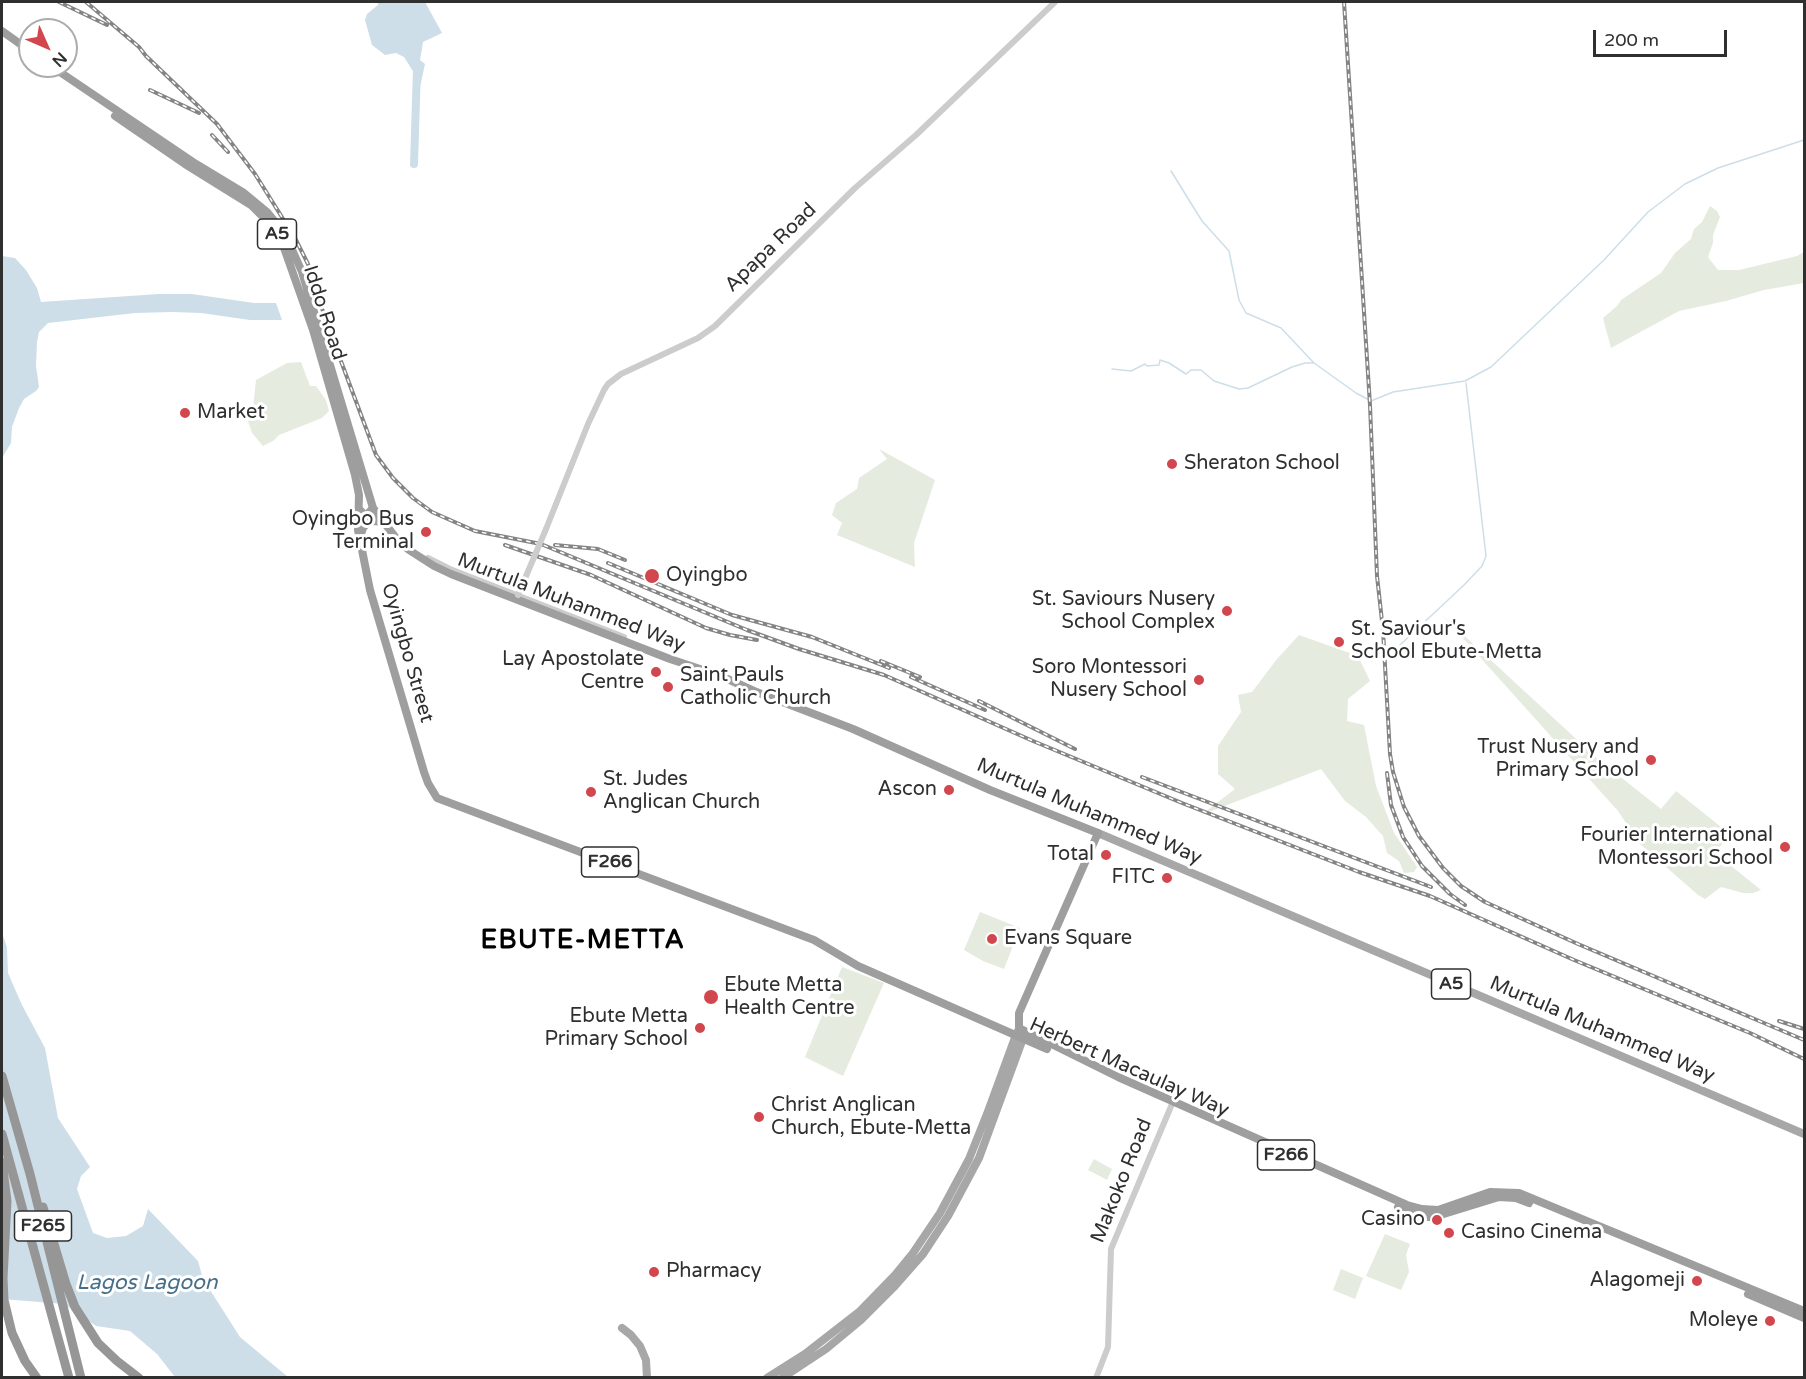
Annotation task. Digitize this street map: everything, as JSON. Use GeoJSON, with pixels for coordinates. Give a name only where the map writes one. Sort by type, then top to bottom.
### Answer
{"type":"FeatureCollection","features":[{"type":"Feature","properties":{"kind":"highway"},"geometry":{"type":"LineString","coordinates":[[2,31],[18,42]]}},
{"type":"Feature","properties":{"kind":"highway"},"geometry":{"type":"LineString","coordinates":[[2,37],[18,48]]}},
{"type":"Feature","properties":{"kind":"highway","name":"Iddo Road"},"geometry":{"type":"LineString","coordinates":[[60,78],[185,164],[251,205],[276,233],[289,257],[314,330],[355,475],[359,509]]}},
{"type":"Feature","properties":{"kind":"highway","name":"Iddo Road"},"geometry":{"type":"LineString","coordinates":[[69,78],[196,164],[244,193],[267,212],[276,223],[290,245],[302,272],[373,508]]}},
{"type":"Feature","properties":{"kind":"highway"},"geometry":{"type":"LineString","coordinates":[[359,509],[366,516],[373,508]]}},
{"type":"Feature","properties":{"kind":"highway","name":"Murtula Muhammed Way"},"geometry":{"type":"LineString","coordinates":[[373,508],[399,542],[434,566],[853,729],[1046,814],[1098,833]]}},
{"type":"Feature","properties":{"kind":"highway","name":"Oyingbo Street"},"geometry":{"type":"LineString","coordinates":[[359,509],[358,530],[370,590],[424,772],[431,789],[442,801]]}},
{"type":"Feature","properties":{"kind":"highway"},"geometry":{"type":"LineString","coordinates":[[360,540],[363,528],[368,522],[376,521],[386,524]]}},
{"type":"Feature","properties":{"kind":"highway","name":"Herbert Macaulay Way"},"geometry":{"type":"LineString","coordinates":[[442,801],[814,940],[858,966],[986,1020],[1035,1037],[1118,1077],[1407,1205],[1422,1209],[1438,1209],[1490,1192],[1519,1193],[1804,1311]]}},
{"type":"Feature","properties":{"kind":"highway"},"geometry":{"type":"LineString","coordinates":[[1021,1033],[1019,1013],[1098,833]]}},
{"type":"Feature","properties":{"kind":"highway","name":"Herbert Macaulay Way"},"geometry":{"type":"LineString","coordinates":[[1021,1033],[1414,1214],[1434,1217],[1490,1198],[1516,1198],[1804,1318]]}},
{"type":"Feature","properties":{"kind":"highway","name":"F265"},"geometry":{"type":"LineString","coordinates":[[2,1076],[30,1174],[81,1377]]}},
{"type":"Feature","properties":{"kind":"highway","name":"F265"},"geometry":{"type":"LineString","coordinates":[[2,1134],[69,1377]]}},
{"type":"Feature","properties":{"kind":"highway"},"geometry":{"type":"LineString","coordinates":[[2,1162],[7,1201],[4,1300],[12,1333],[25,1361],[37,1377]]}},
{"type":"Feature","properties":{"kind":"highway"},"geometry":{"type":"LineString","coordinates":[[30,1174],[48,1220],[75,1307],[98,1343],[139,1377]]}},
{"type":"Feature","properties":{"kind":"main road","name":"Murtula Muhammed Way"},"geometry":{"type":"LineString","coordinates":[[1098,833],[1804,1134]]}},
{"type":"Feature","properties":{"kind":"main road"},"geometry":{"type":"LineString","coordinates":[[782,1377],[877,1295],[926,1234],[969,1159],[1021,1033]]}},
{"type":"Feature","properties":{"kind":"main road"},"geometry":{"type":"LineString","coordinates":[[622,1328],[640,1346],[646,1360],[647,1377]]}},
{"type":"Feature","properties":{"kind":"main road"},"geometry":{"type":"LineString","coordinates":[[769,1377],[807,1357]]}},
{"type":"Feature","properties":{"kind":"street","name":"Apapa Road"},"geometry":{"type":"LineString","coordinates":[[518,595],[588,424],[609,384],[621,374],[698,338],[715,326],[855,188],[916,135],[1055,2]]}},
{"type":"Feature","properties":{"kind":"street"},"geometry":{"type":"LineString","coordinates":[[386,524],[403,541],[428,558],[450,569],[593,624],[660,652],[670,659]]}},
{"type":"Feature","properties":{"kind":"street","name":"Makoko Road"},"geometry":{"type":"LineString","coordinates":[[1096,1377],[1108,1347],[1111,1249],[1172,1104]]}},
{"type":"Feature","properties":{"kind":"shaded area"},"geometry":{"type":"Polygon","coordinates":[[[1710,206],[1717,211],[1720,217],[1708,257],[1718,270],[1739,270],[1797,256],[1804,252],[1804,283],[1764,290],[1679,311],[1611,348],[1603,318],[1621,300],[1661,273],[1675,253],[1691,239],[1694,229],[1702,222],[1710,206]]]}},
{"type":"Feature","properties":{"kind":"shaded area"},"geometry":{"type":"Polygon","coordinates":[[[301,362],[310,386],[316,386],[326,400],[329,411],[322,418],[279,435],[263,446],[252,433],[248,421],[253,409],[256,380],[287,363],[301,362]]]}},
{"type":"Feature","properties":{"kind":"shaded area"},"geometry":{"type":"Polygon","coordinates":[[[879,449],[935,480],[914,543],[915,567],[837,535],[842,523],[832,515],[836,503],[857,489],[859,478],[887,459],[879,449]]]}},
{"type":"Feature","properties":{"kind":"shaded area"},"geometry":{"type":"Polygon","coordinates":[[[1443,616],[1599,760],[1661,809],[1676,791],[1730,834],[1715,853],[1761,890],[1743,893],[1721,887],[1705,899],[1698,895],[1640,844],[1618,811],[1443,616]]]}},
{"type":"Feature","properties":{"kind":"shaded area"},"geometry":{"type":"Polygon","coordinates":[[[1299,635],[1358,656],[1370,681],[1348,699],[1347,721],[1364,725],[1376,786],[1394,833],[1417,867],[1414,872],[1404,873],[1399,861],[1387,853],[1383,836],[1366,817],[1345,801],[1321,769],[1201,815],[1235,789],[1218,774],[1218,746],[1241,712],[1238,695],[1252,692],[1299,635]]]}},
{"type":"Feature","properties":{"kind":"shaded area","name":"Evans Square"},"geometry":{"type":"Polygon","coordinates":[[[980,912],[1020,928],[1004,969],[964,950],[980,912]]]}},
{"type":"Feature","properties":{"kind":"shaded area"},"geometry":{"type":"Polygon","coordinates":[[[842,967],[884,983],[843,1076],[805,1057],[842,967]]]}},
{"type":"Feature","properties":{"kind":"shaded area"},"geometry":{"type":"Polygon","coordinates":[[[1094,1159],[1112,1169],[1107,1180],[1088,1170],[1094,1159]]]}},
{"type":"Feature","properties":{"kind":"shaded area"},"geometry":{"type":"Polygon","coordinates":[[[1385,1234],[1410,1244],[1406,1255],[1409,1272],[1401,1290],[1366,1276],[1385,1234]]]}},
{"type":"Feature","properties":{"kind":"shaded area"},"geometry":{"type":"Polygon","coordinates":[[[1341,1269],[1363,1278],[1355,1299],[1333,1290],[1341,1269]]]}},
{"type":"Feature","properties":{"kind":"water"},"geometry":{"type":"Polygon","coordinates":[[[378,2],[425,2],[442,33],[423,42],[420,60],[425,64],[420,87],[418,79],[404,57],[396,53],[385,55],[372,45],[365,20],[367,14],[378,5],[378,2]]]}},
{"type":"Feature","properties":{"kind":"water"},"geometry":{"type":"Polygon","coordinates":[[[2,256],[15,258],[26,270],[37,288],[41,302],[192,294],[254,303],[276,303],[282,320],[250,320],[201,313],[172,312],[135,313],[48,323],[39,332],[37,342],[36,366],[39,387],[24,399],[19,408],[12,427],[11,443],[2,458],[2,256]]]}},
{"type":"Feature","properties":{"kind":"water","name":"Lagos Lagoon"},"geometry":{"type":"Polygon","coordinates":[[[2,933],[7,947],[8,973],[45,1048],[58,1118],[90,1167],[81,1176],[77,1189],[93,1233],[107,1238],[126,1236],[143,1226],[148,1209],[198,1261],[203,1279],[240,1337],[288,1377],[175,1377],[157,1354],[130,1331],[96,1326],[64,1304],[2,1299],[2,933]]]}},
{"type":"Feature","properties":{"kind":"waterway"},"geometry":{"type":"LineString","coordinates":[[414,164],[417,68]]}},
{"type":"Feature","properties":{"kind":"waterway"},"geometry":{"type":"LineString","coordinates":[[1171,171],[1202,221],[1229,251],[1239,300],[1246,313],[1281,328],[1314,363],[1371,401],[1393,392],[1465,381],[1491,367],[1604,260],[1648,212],[1685,184],[1718,168],[1804,140]]}},
{"type":"Feature","properties":{"kind":"waterway"},"geometry":{"type":"LineString","coordinates":[[1112,369],[1131,371],[1145,364],[1147,366],[1159,365],[1160,360],[1186,374],[1191,370],[1201,370],[1214,381],[1239,389],[1248,388],[1292,367],[1313,363]]}},
{"type":"Feature","properties":{"kind":"waterway"},"geometry":{"type":"LineString","coordinates":[[1400,645],[1464,585],[1482,566],[1486,556],[1466,383]]}},
{"type":"Feature","properties":{"kind":"railway"},"geometry":{"type":"LineString","coordinates":[[59,2],[107,25]]}},
{"type":"Feature","properties":{"kind":"railway"},"geometry":{"type":"LineString","coordinates":[[86,2],[139,47],[217,124],[255,174],[295,238],[308,264],[326,321],[376,455],[393,478],[413,498],[432,512],[475,531],[541,544],[747,630],[799,649],[884,675],[1033,741],[1182,803],[1359,872],[1430,896],[1574,960],[1750,1033],[1804,1059]]}},
{"type":"Feature","properties":{"kind":"railway"},"geometry":{"type":"LineString","coordinates":[[1344,2],[1370,405],[1377,576],[1383,630],[1390,754],[1404,807],[1419,836],[1443,868],[1461,886],[1485,902],[1804,1040]]}},
{"type":"Feature","properties":{"kind":"railway"},"geometry":{"type":"LineString","coordinates":[[150,90],[199,113]]}},
{"type":"Feature","properties":{"kind":"railway"},"geometry":{"type":"LineString","coordinates":[[212,135],[228,152]]}},
{"type":"Feature","properties":{"kind":"railway"},"geometry":{"type":"LineString","coordinates":[[505,545],[591,575],[706,628],[757,640]]}},
{"type":"Feature","properties":{"kind":"railway"},"geometry":{"type":"LineString","coordinates":[[555,545],[598,549],[625,560]]}},
{"type":"Feature","properties":{"kind":"railway"},"geometry":{"type":"LineString","coordinates":[[608,563],[732,615],[812,637],[889,668]]}},
{"type":"Feature","properties":{"kind":"railway"},"geometry":{"type":"LineString","coordinates":[[881,661],[920,677]]}},
{"type":"Feature","properties":{"kind":"railway"},"geometry":{"type":"LineString","coordinates":[[911,677],[985,710]]}},
{"type":"Feature","properties":{"kind":"railway"},"geometry":{"type":"LineString","coordinates":[[979,701],[1075,749]]}},
{"type":"Feature","properties":{"kind":"railway"},"geometry":{"type":"LineString","coordinates":[[1387,773],[1391,805],[1403,837],[1422,866],[1450,894],[1465,905]]}},
{"type":"Feature","properties":{"kind":"railway"},"geometry":{"type":"LineString","coordinates":[[1142,777],[1431,887]]}},
{"type":"Feature","properties":{"kind":"railway"},"geometry":{"type":"LineString","coordinates":[[1779,1021],[1804,1029]]}},
{"type":"Feature","properties":{"kind":"place","name":"Market"},"geometry":{"type":"Point","coordinates":[185,413]}},
{"type":"Feature","properties":{"kind":"place","name":"Sheraton School"},"geometry":{"type":"Point","coordinates":[1172,464]}},
{"type":"Feature","properties":{"kind":"place","name":"Oyingbo Bus Terminal"},"geometry":{"type":"Point","coordinates":[426,532]}},
{"type":"Feature","properties":{"kind":"place","name":"Oyingbo"},"geometry":{"type":"Point","coordinates":[652,576]}},
{"type":"Feature","properties":{"kind":"place","name":"St. Saviours Nusery School Complex"},"geometry":{"type":"Point","coordinates":[1227,611]}},
{"type":"Feature","properties":{"kind":"place","name":"St. Saviour's School Ebute-Metta"},"geometry":{"type":"Point","coordinates":[1339,642]}},
{"type":"Feature","properties":{"kind":"place","name":"Lay Apostolate Centre"},"geometry":{"type":"Point","coordinates":[656,672]}},
{"type":"Feature","properties":{"kind":"place","name":"Soro Montessori Nusery School"},"geometry":{"type":"Point","coordinates":[1199,680]}},
{"type":"Feature","properties":{"kind":"place","name":"Saint Pauls Catholic Church"},"geometry":{"type":"Point","coordinates":[668,687]}},
{"type":"Feature","properties":{"kind":"place","name":"Trust Nusery and Primary School"},"geometry":{"type":"Point","coordinates":[1651,760]}},
{"type":"Feature","properties":{"kind":"place","name":"Ascon"},"geometry":{"type":"Point","coordinates":[949,790]}},
{"type":"Feature","properties":{"kind":"place","name":"St. Judes Anglican Church"},"geometry":{"type":"Point","coordinates":[591,792]}},
{"type":"Feature","properties":{"kind":"place","name":"Fourier International Montessori School"},"geometry":{"type":"Point","coordinates":[1785,847]}},
{"type":"Feature","properties":{"kind":"place","name":"Total"},"geometry":{"type":"Point","coordinates":[1106,855]}},
{"type":"Feature","properties":{"kind":"place","name":"FITC"},"geometry":{"type":"Point","coordinates":[1167,878]}},
{"type":"Feature","properties":{"kind":"place","name":"Evans Square"},"geometry":{"type":"Point","coordinates":[992,939]}},
{"type":"Feature","properties":{"kind":"place","name":"Ebute Metta Health Centre"},"geometry":{"type":"Point","coordinates":[711,997]}},
{"type":"Feature","properties":{"kind":"place","name":"Ebute Metta Primary School"},"geometry":{"type":"Point","coordinates":[700,1028]}},
{"type":"Feature","properties":{"kind":"place","name":"Christ Anglican Church, Ebute-Metta"},"geometry":{"type":"Point","coordinates":[759,1117]}},
{"type":"Feature","properties":{"kind":"place","name":"Casino"},"geometry":{"type":"Point","coordinates":[1437,1220]}},
{"type":"Feature","properties":{"kind":"place","name":"Casino Cinema"},"geometry":{"type":"Point","coordinates":[1449,1233]}},
{"type":"Feature","properties":{"kind":"place","name":"Pharmacy"},"geometry":{"type":"Point","coordinates":[654,1272]}},
{"type":"Feature","properties":{"kind":"place","name":"Alagomeji"},"geometry":{"type":"Point","coordinates":[1697,1281]}},
{"type":"Feature","properties":{"kind":"place","name":"Moleye"},"geometry":{"type":"Point","coordinates":[1770,1321]}},
{"type":"Feature","properties":{"kind":"district","name":"EBUTE-METTA"},"geometry":{"type":"Point","coordinates":[583,941]}}]}
